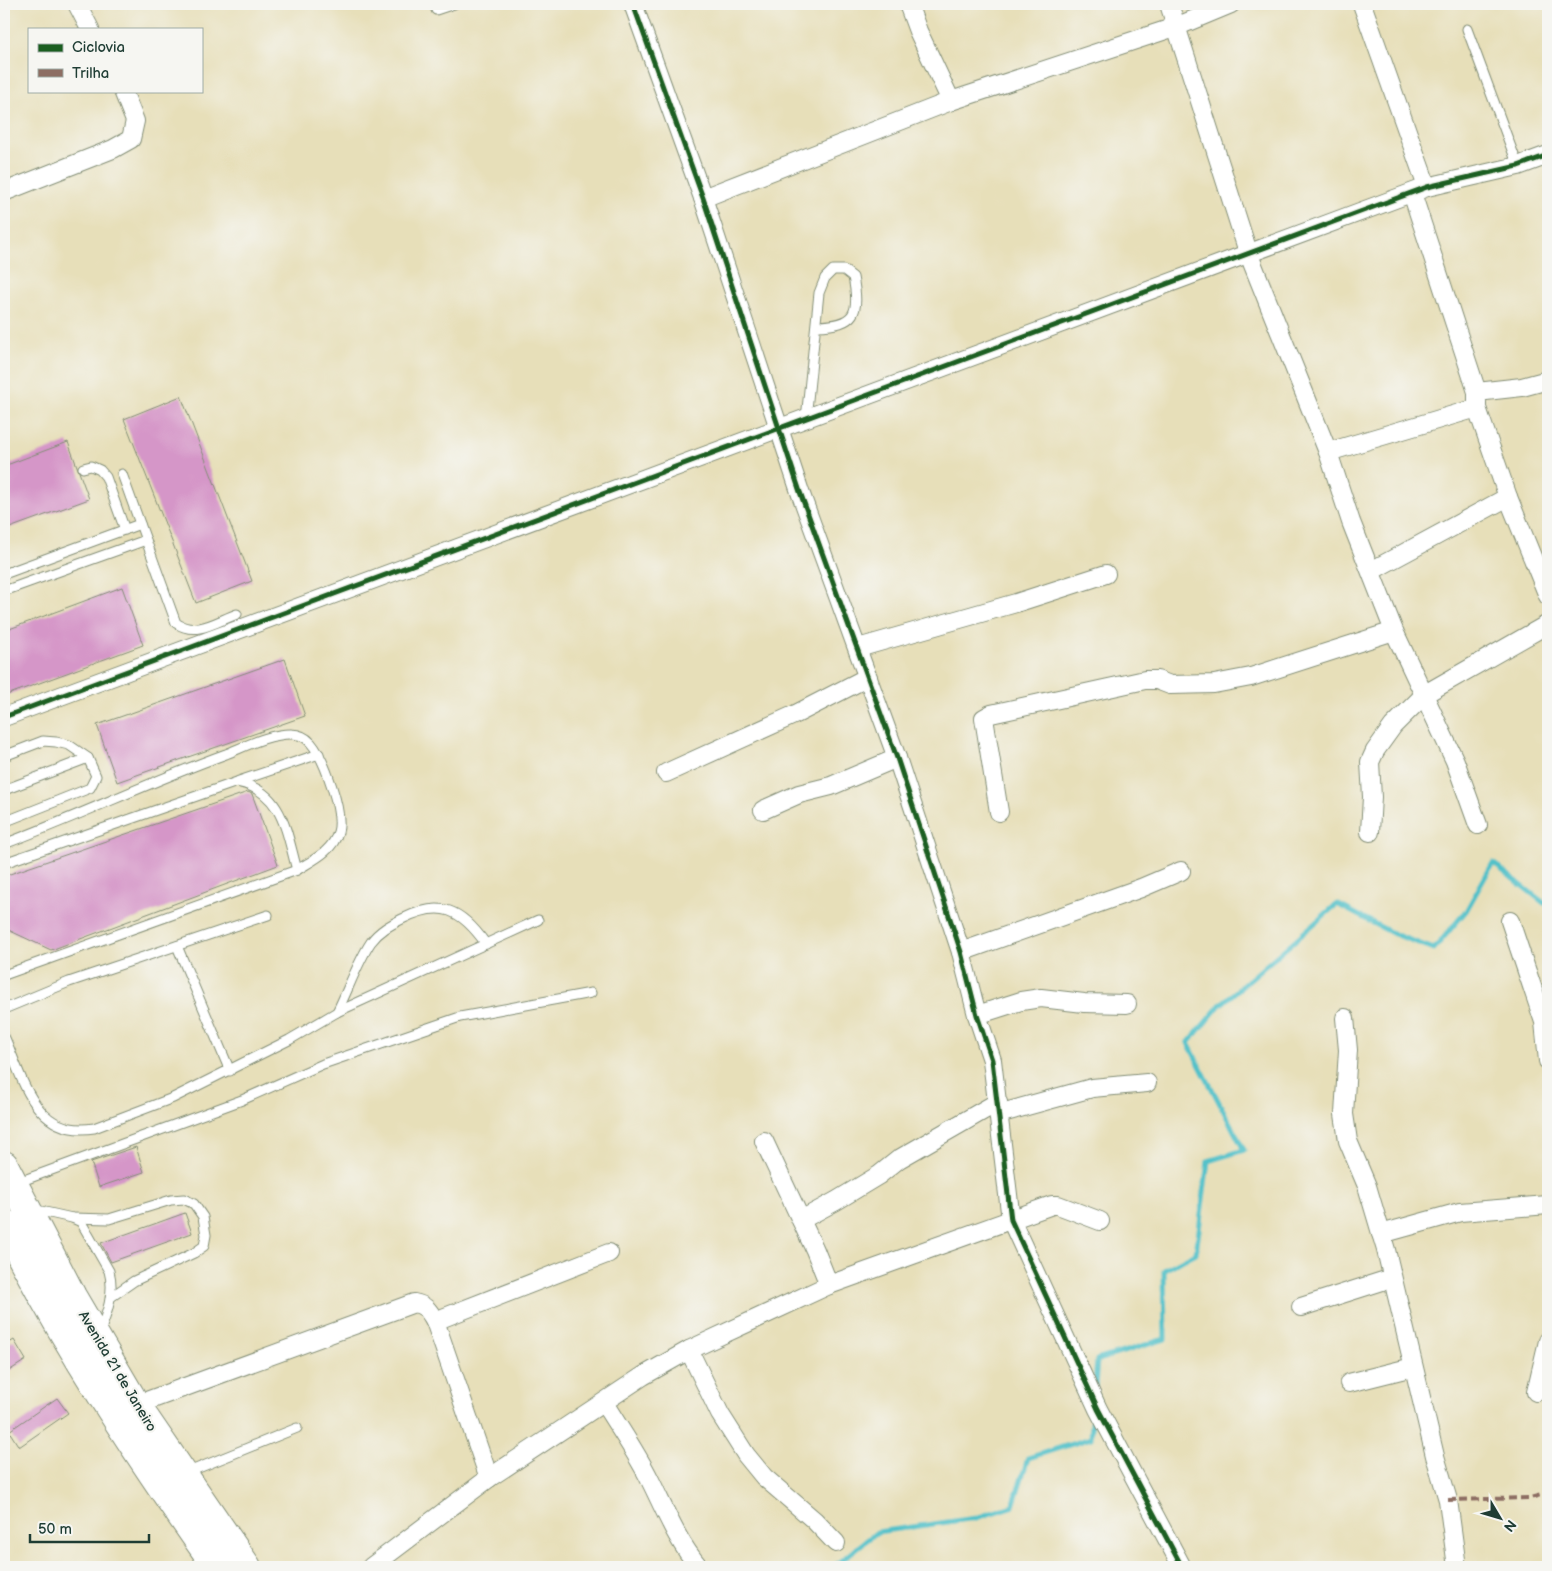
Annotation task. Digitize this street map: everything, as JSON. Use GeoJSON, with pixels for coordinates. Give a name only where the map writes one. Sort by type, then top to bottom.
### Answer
{"type":"FeatureCollection","features":[{"type":"Feature","properties":{"kind":"main road","name":"Avenida 21 de Janeiro"},"geometry":{"type":"LineString","coordinates":[[8,1175],[15,1216],[33,1281],[123,1430],[217,1567]]}},
{"type":"Feature","properties":{"kind":"main road","name":"Avenida 21 de Janeiro"},"geometry":{"type":"LineString","coordinates":[[15,1216],[72,1296],[136,1404],[247,1567]]}},
{"type":"Feature","properties":{"kind":"street"},"geometry":{"type":"LineString","coordinates":[[77,4],[89,28]]}},
{"type":"Feature","properties":{"kind":"street"},"geometry":{"type":"LineString","coordinates":[[633,4],[702,198],[800,492],[897,758],[961,952],[977,1015],[992,1060],[1011,1220],[1098,1409],[1182,1567]]}},
{"type":"Feature","properties":{"kind":"street"},"geometry":{"type":"LineString","coordinates":[[908,4],[918,31],[951,101]]}},
{"type":"Feature","properties":{"kind":"street"},"geometry":{"type":"LineString","coordinates":[[1169,4],[1178,26],[1249,255],[1328,452],[1351,522],[1394,632],[1425,694],[1455,761],[1478,825]]}},
{"type":"Feature","properties":{"kind":"street"},"geometry":{"type":"LineString","coordinates":[[702,198],[951,101],[1178,26],[1231,4]]}},
{"type":"Feature","properties":{"kind":"street"},"geometry":{"type":"LineString","coordinates":[[1362,4],[1420,190],[1477,400],[1508,497],[1548,596]]}},
{"type":"Feature","properties":{"kind":"street"},"geometry":{"type":"LineString","coordinates":[[4,192],[113,149],[131,139],[135,121],[123,92]]}},
{"type":"Feature","properties":{"kind":"street"},"geometry":{"type":"LineString","coordinates":[[4,717],[1420,190],[1518,166],[1548,156]]}},
{"type":"Feature","properties":{"kind":"street"},"geometry":{"type":"LineString","coordinates":[[1328,452],[1477,400],[1548,380]]}},
{"type":"Feature","properties":{"kind":"street"},"geometry":{"type":"LineString","coordinates":[[1371,571],[1508,497]]}},
{"type":"Feature","properties":{"kind":"street"},"geometry":{"type":"LineString","coordinates":[[858,648],[1007,606],[1106,574]]}},
{"type":"Feature","properties":{"kind":"street"},"geometry":{"type":"LineString","coordinates":[[1370,832],[1372,797],[1370,770],[1372,756],[1394,726],[1425,694],[1548,624]]}},
{"type":"Feature","properties":{"kind":"street"},"geometry":{"type":"LineString","coordinates":[[999,812],[984,718],[991,714],[1144,680],[1157,680],[1170,685],[1214,684],[1251,677],[1394,632]]}},
{"type":"Feature","properties":{"kind":"street"},"geometry":{"type":"LineString","coordinates":[[666,773],[796,714],[868,677]]}},
{"type":"Feature","properties":{"kind":"street"},"geometry":{"type":"LineString","coordinates":[[763,810],[799,794],[831,786],[897,758]]}},
{"type":"Feature","properties":{"kind":"street"},"geometry":{"type":"LineString","coordinates":[[961,952],[1132,891],[1182,871]]}},
{"type":"Feature","properties":{"kind":"street"},"geometry":{"type":"LineString","coordinates":[[1510,922],[1546,1021],[1548,1061]]}},
{"type":"Feature","properties":{"kind":"street"},"geometry":{"type":"LineString","coordinates":[[977,1015],[1020,1001],[1041,998],[1084,1003],[1127,1004]]}},
{"type":"Feature","properties":{"kind":"street"},"geometry":{"type":"LineString","coordinates":[[1345,1018],[1348,1050],[1344,1114],[1348,1141],[1367,1186],[1381,1234],[1434,1456],[1448,1500],[1457,1567]]}},
{"type":"Feature","properties":{"kind":"street"},"geometry":{"type":"LineString","coordinates":[[800,1220],[836,1201],[915,1149],[998,1108],[1092,1088],[1147,1083]]}},
{"type":"Feature","properties":{"kind":"street"},"geometry":{"type":"LineString","coordinates":[[764,1141],[829,1285]]}},
{"type":"Feature","properties":{"kind":"street"},"geometry":{"type":"LineString","coordinates":[[371,1567],[489,1478],[643,1376],[689,1350],[829,1285],[1052,1205],[1058,1205],[1100,1221]]}},
{"type":"Feature","properties":{"kind":"street"},"geometry":{"type":"LineString","coordinates":[[1381,1234],[1460,1212],[1548,1206]]}},
{"type":"Feature","properties":{"kind":"street"},"geometry":{"type":"LineString","coordinates":[[4,1244],[33,1281]]}},
{"type":"Feature","properties":{"kind":"street"},"geometry":{"type":"LineString","coordinates":[[435,1321],[609,1253]]}},
{"type":"Feature","properties":{"kind":"street"},"geometry":{"type":"LineString","coordinates":[[1301,1307],[1392,1278]]}},
{"type":"Feature","properties":{"kind":"street"},"geometry":{"type":"LineString","coordinates":[[136,1404],[414,1304],[426,1308],[435,1321],[489,1478]]}},
{"type":"Feature","properties":{"kind":"street"},"geometry":{"type":"LineString","coordinates":[[1536,1392],[1548,1341]]}},
{"type":"Feature","properties":{"kind":"street"},"geometry":{"type":"LineString","coordinates":[[689,1350],[720,1414],[746,1456],[764,1477],[814,1520],[836,1544]]}},
{"type":"Feature","properties":{"kind":"street"},"geometry":{"type":"LineString","coordinates":[[1349,1383],[1413,1367]]}},
{"type":"Feature","properties":{"kind":"street"},"geometry":{"type":"LineString","coordinates":[[604,1403],[649,1478],[672,1528],[688,1554],[699,1567]]}},
{"type":"Feature","properties":{"kind":"lane"},"geometry":{"type":"LineString","coordinates":[[436,10],[454,4]]}},
{"type":"Feature","properties":{"kind":"lane"},"geometry":{"type":"LineString","coordinates":[[1467,29],[1518,166]]}},
{"type":"Feature","properties":{"kind":"lane"},"geometry":{"type":"LineString","coordinates":[[806,419],[817,326],[816,312],[824,278],[833,270],[844,270],[852,277],[855,291],[855,307],[851,318],[842,324],[817,326]]}},
{"type":"Feature","properties":{"kind":"lane"},"geometry":{"type":"LineString","coordinates":[[83,468],[91,466],[100,470],[106,477],[126,530]]}},
{"type":"Feature","properties":{"kind":"lane"},"geometry":{"type":"LineString","coordinates":[[122,474],[176,623],[184,628],[193,630],[237,614]]}},
{"type":"Feature","properties":{"kind":"lane"},"geometry":{"type":"LineString","coordinates":[[4,574],[140,524]]}},
{"type":"Feature","properties":{"kind":"lane"},"geometry":{"type":"LineString","coordinates":[[4,591],[146,540]]}},
{"type":"Feature","properties":{"kind":"lane"},"geometry":{"type":"LineString","coordinates":[[4,844],[75,817],[189,767],[267,739],[290,734],[300,735],[310,741],[319,754],[336,806],[339,831],[333,843],[325,852],[297,870],[4,975]]}},
{"type":"Feature","properties":{"kind":"lane"},"geometry":{"type":"LineString","coordinates":[[4,756],[44,741],[68,745],[88,758],[96,776],[90,788],[4,822]]}},
{"type":"Feature","properties":{"kind":"lane"},"geometry":{"type":"LineString","coordinates":[[4,862],[319,754]]}},
{"type":"Feature","properties":{"kind":"lane"},"geometry":{"type":"LineString","coordinates":[[4,790],[88,758]]}},
{"type":"Feature","properties":{"kind":"lane"},"geometry":{"type":"LineString","coordinates":[[237,782],[252,785],[267,794],[281,813],[297,870]]}},
{"type":"Feature","properties":{"kind":"lane"},"geometry":{"type":"LineString","coordinates":[[337,1012],[371,942],[382,929],[420,910],[434,908],[453,912],[472,924],[486,944]]}},
{"type":"Feature","properties":{"kind":"lane"},"geometry":{"type":"LineString","coordinates":[[4,1009],[69,982],[268,915]]}},
{"type":"Feature","properties":{"kind":"lane"},"geometry":{"type":"LineString","coordinates":[[4,1036],[33,1103],[58,1124],[80,1130],[107,1124],[173,1098],[230,1070],[337,1012],[538,920]]}},
{"type":"Feature","properties":{"kind":"lane"},"geometry":{"type":"LineString","coordinates":[[177,946],[230,1070]]}},
{"type":"Feature","properties":{"kind":"lane"},"geometry":{"type":"LineString","coordinates":[[8,1175],[242,1100],[323,1064],[460,1017],[591,993]]}},
{"type":"Feature","properties":{"kind":"lane"},"geometry":{"type":"LineString","coordinates":[[15,1216],[109,1219],[172,1200],[184,1199],[194,1204],[203,1217],[206,1235],[204,1246],[194,1253],[134,1281],[111,1297]]}},
{"type":"Feature","properties":{"kind":"lane"},"geometry":{"type":"LineString","coordinates":[[72,1218],[82,1222],[109,1270],[111,1279],[111,1297],[98,1339]]}},
{"type":"Feature","properties":{"kind":"lane"},"geometry":{"type":"LineString","coordinates":[[183,1474],[297,1428]]}},
{"type":"Feature","properties":{"kind":"building"},"geometry":{"type":"Polygon","coordinates":[[[181,396],[252,581],[196,603],[124,419],[181,396]]]}},
{"type":"Feature","properties":{"kind":"building"},"geometry":{"type":"Polygon","coordinates":[[[68,442],[89,499],[4,530],[4,466],[68,442]]]}},
{"type":"Feature","properties":{"kind":"building"},"geometry":{"type":"Polygon","coordinates":[[[122,587],[143,645],[4,696],[4,631],[122,587]]]}},
{"type":"Feature","properties":{"kind":"building"},"geometry":{"type":"Polygon","coordinates":[[[285,659],[305,716],[117,782],[97,725],[285,659]]]}},
{"type":"Feature","properties":{"kind":"building"},"geometry":{"type":"Polygon","coordinates":[[[248,792],[252,794],[278,865],[51,950],[4,928],[4,876],[248,792]]]}},
{"type":"Feature","properties":{"kind":"building"},"geometry":{"type":"Polygon","coordinates":[[[136,1147],[144,1172],[99,1187],[91,1162],[136,1147]]]}},
{"type":"Feature","properties":{"kind":"building"},"geometry":{"type":"Polygon","coordinates":[[[185,1213],[192,1233],[111,1262],[101,1243],[185,1213]]]}},
{"type":"Feature","properties":{"kind":"building"},"geometry":{"type":"Polygon","coordinates":[[[14,1340],[26,1360],[4,1374],[4,1346],[14,1340]]]}},
{"type":"Feature","properties":{"kind":"building"},"geometry":{"type":"Polygon","coordinates":[[[57,1398],[68,1413],[19,1447],[9,1431],[57,1398]]]}},
{"type":"Feature","properties":{"kind":"waterway"},"geometry":{"type":"LineString","coordinates":[[1095,1386],[1097,1360],[1165,1339],[1164,1270],[1196,1253],[1208,1161],[1244,1150],[1188,1043],[1220,1005],[1337,904],[1394,934],[1434,949],[1466,911],[1493,863],[1544,903],[1548,903]]}},
{"type":"Feature","properties":{"kind":"waterway"},"geometry":{"type":"LineString","coordinates":[[833,1567],[877,1532],[976,1518],[1013,1506],[1028,1458],[1091,1438],[1093,1412]]}},
{"type":"Feature","properties":{"kind":"marked path"},"geometry":{"type":"LineString","coordinates":[[1448,1500],[1530,1498],[1548,1493]]}},
{"type":"Feature","properties":{"kind":"cycle path"},"geometry":{"type":"LineString","coordinates":[[633,4],[703,198],[800,492],[897,758],[961,952],[977,1015],[992,1060],[1011,1220],[1098,1409],[1182,1567]]}},
{"type":"Feature","properties":{"kind":"cycle path"},"geometry":{"type":"LineString","coordinates":[[4,717],[1427,187],[1518,166],[1548,155]]}}]}
